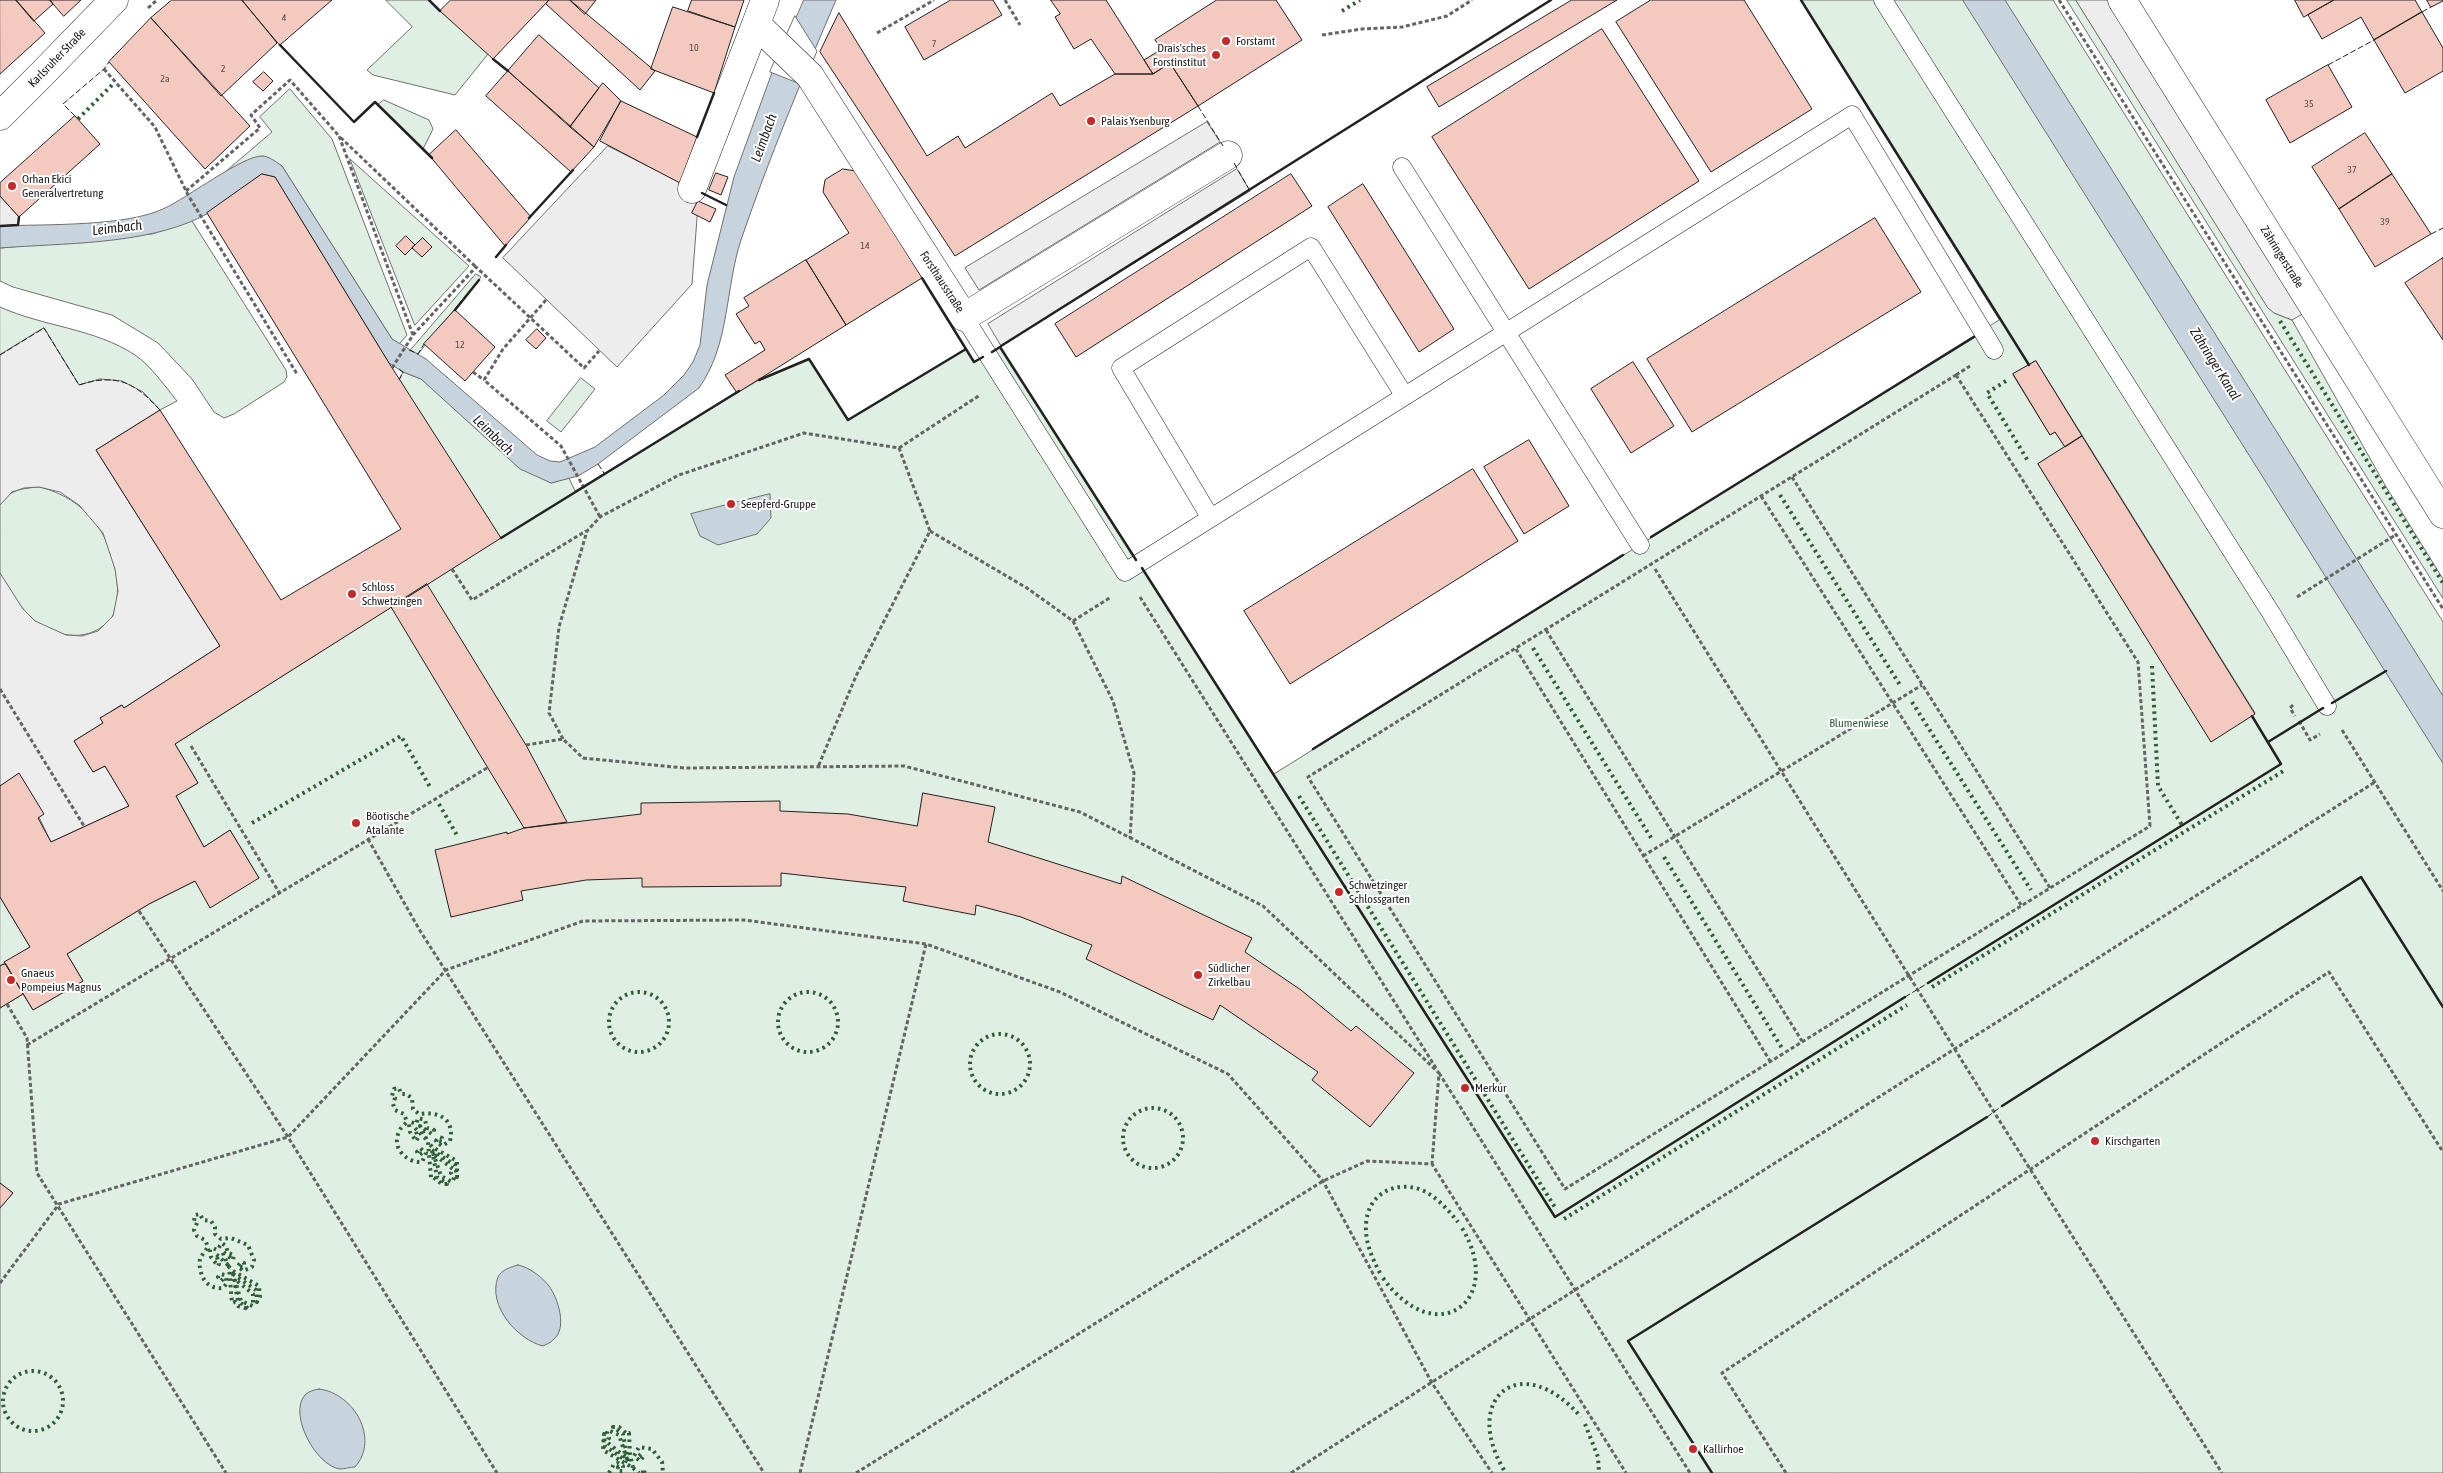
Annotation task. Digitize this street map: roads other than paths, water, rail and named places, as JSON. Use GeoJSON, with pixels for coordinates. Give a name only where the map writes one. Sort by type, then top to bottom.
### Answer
{"type":"FeatureCollection","features":[{"type":"Feature","properties":{"kind":"street","name":"Karlsruher Straße"},"geometry":{"type":"LineString","coordinates":[[0,116],[114,0]]}},
{"type":"Feature","properties":{"kind":"street","name":"Zähringerstraße"},"geometry":{"type":"LineString","coordinates":[[2122,0],[2443,514]]}},
{"type":"Feature","properties":{"kind":"street","name":"Forsthausstraße"},"geometry":{"type":"LineString","coordinates":[[761,12],[780,47],[810,76],[964,317],[1228,155]]}},
{"type":"Feature","properties":{"kind":"street","name":"Forsthausstraße"},"geometry":{"type":"LineString","coordinates":[[692,189],[761,12]]}},
{"type":"Feature","properties":{"kind":"lane"},"geometry":{"type":"LineString","coordinates":[[1883,0],[2271,613],[2327,706]]}},
{"type":"Feature","properties":{"kind":"lane"},"geometry":{"type":"LineString","coordinates":[[964,317],[1128,578],[1210,517],[1852,115],[1994,350]]}},
{"type":"Feature","properties":{"kind":"lane"},"geometry":{"type":"LineString","coordinates":[[1402,167],[1640,545]]}},
{"type":"Feature","properties":{"kind":"lane"},"geometry":{"type":"LineString","coordinates":[[1210,517],[1121,368],[1311,247],[1404,395]]}},
{"type":"Feature","properties":{"kind":"water","name":"Leimbach"},"geometry":{"type":"Polygon","coordinates":[[[804,0],[836,0],[786,119],[741,240],[722,335],[709,371],[699,388],[598,464],[578,476],[551,483],[520,469],[421,379],[403,372],[389,363],[275,177],[262,174],[216,209],[177,227],[128,238],[0,248],[0,226],[108,222],[130,219],[165,208],[214,178],[253,158],[267,157],[282,166],[392,339],[426,359],[537,455],[550,461],[560,462],[595,447],[664,395],[684,375],[693,362],[700,345],[707,285],[734,177],[770,78],[804,0]]]}},
{"type":"Feature","properties":{"kind":"water","name":"Zähringer Kanal"},"geometry":{"type":"Polygon","coordinates":[[[1963,0],[2005,0],[2443,696],[2443,763],[1963,0]]]}},
{"type":"Feature","properties":{"kind":"water"},"geometry":{"type":"Polygon","coordinates":[[[770,494],[771,518],[757,534],[718,545],[700,536],[691,514],[770,494]]]}},
{"type":"Feature","properties":{"kind":"water"},"geometry":{"type":"Polygon","coordinates":[[[518,1265],[531,1270],[543,1279],[556,1298],[560,1313],[560,1329],[558,1335],[552,1341],[543,1346],[533,1343],[515,1329],[501,1310],[497,1299],[496,1288],[499,1275],[501,1272],[518,1265]]]}},
{"type":"Feature","properties":{"kind":"water"},"geometry":{"type":"Polygon","coordinates":[[[319,1389],[332,1392],[343,1399],[360,1419],[364,1431],[365,1444],[362,1456],[355,1467],[340,1469],[331,1466],[322,1459],[307,1438],[302,1426],[301,1404],[305,1395],[319,1389]]]}},
{"type":"Feature","properties":{"kind":"place","name":"Forstamt"},"geometry":{"type":"Point","coordinates":[1226,41]}},
{"type":"Feature","properties":{"kind":"place","name":"Drais'sches Forstinstitut"},"geometry":{"type":"Point","coordinates":[1216,55]}},
{"type":"Feature","properties":{"kind":"place","name":"Palais Ysenburg"},"geometry":{"type":"Point","coordinates":[1091,121]}},
{"type":"Feature","properties":{"kind":"place","name":"Orhan Ekici Generalvertretung"},"geometry":{"type":"Point","coordinates":[12,186]}},
{"type":"Feature","properties":{"kind":"place","name":"Seepferd-Gruppe"},"geometry":{"type":"Point","coordinates":[731,504]}},
{"type":"Feature","properties":{"kind":"place","name":"Schloss Schwetzingen"},"geometry":{"type":"Point","coordinates":[352,594]}},
{"type":"Feature","properties":{"kind":"place","name":"Böotische Atalante"},"geometry":{"type":"Point","coordinates":[356,823]}},
{"type":"Feature","properties":{"kind":"place","name":"Schwetzinger Schlossgarten"},"geometry":{"type":"Point","coordinates":[1339,892]}},
{"type":"Feature","properties":{"kind":"place","name":"Südlicher Zirkelbau"},"geometry":{"type":"Point","coordinates":[1198,975]}},
{"type":"Feature","properties":{"kind":"place","name":"Gnaeus Pompeius Magnus"},"geometry":{"type":"Point","coordinates":[11,980]}},
{"type":"Feature","properties":{"kind":"place","name":"Merkur"},"geometry":{"type":"Point","coordinates":[1465,1088]}},
{"type":"Feature","properties":{"kind":"place","name":"Kirschgarten"},"geometry":{"type":"Point","coordinates":[2095,1141]}},
{"type":"Feature","properties":{"kind":"place","name":"Kallirhoe"},"geometry":{"type":"Point","coordinates":[1693,1449]}},
{"type":"Feature","properties":{"kind":"park label","name":"Blumenwiese"},"geometry":{"type":"Point","coordinates":[1859,723]}}]}
